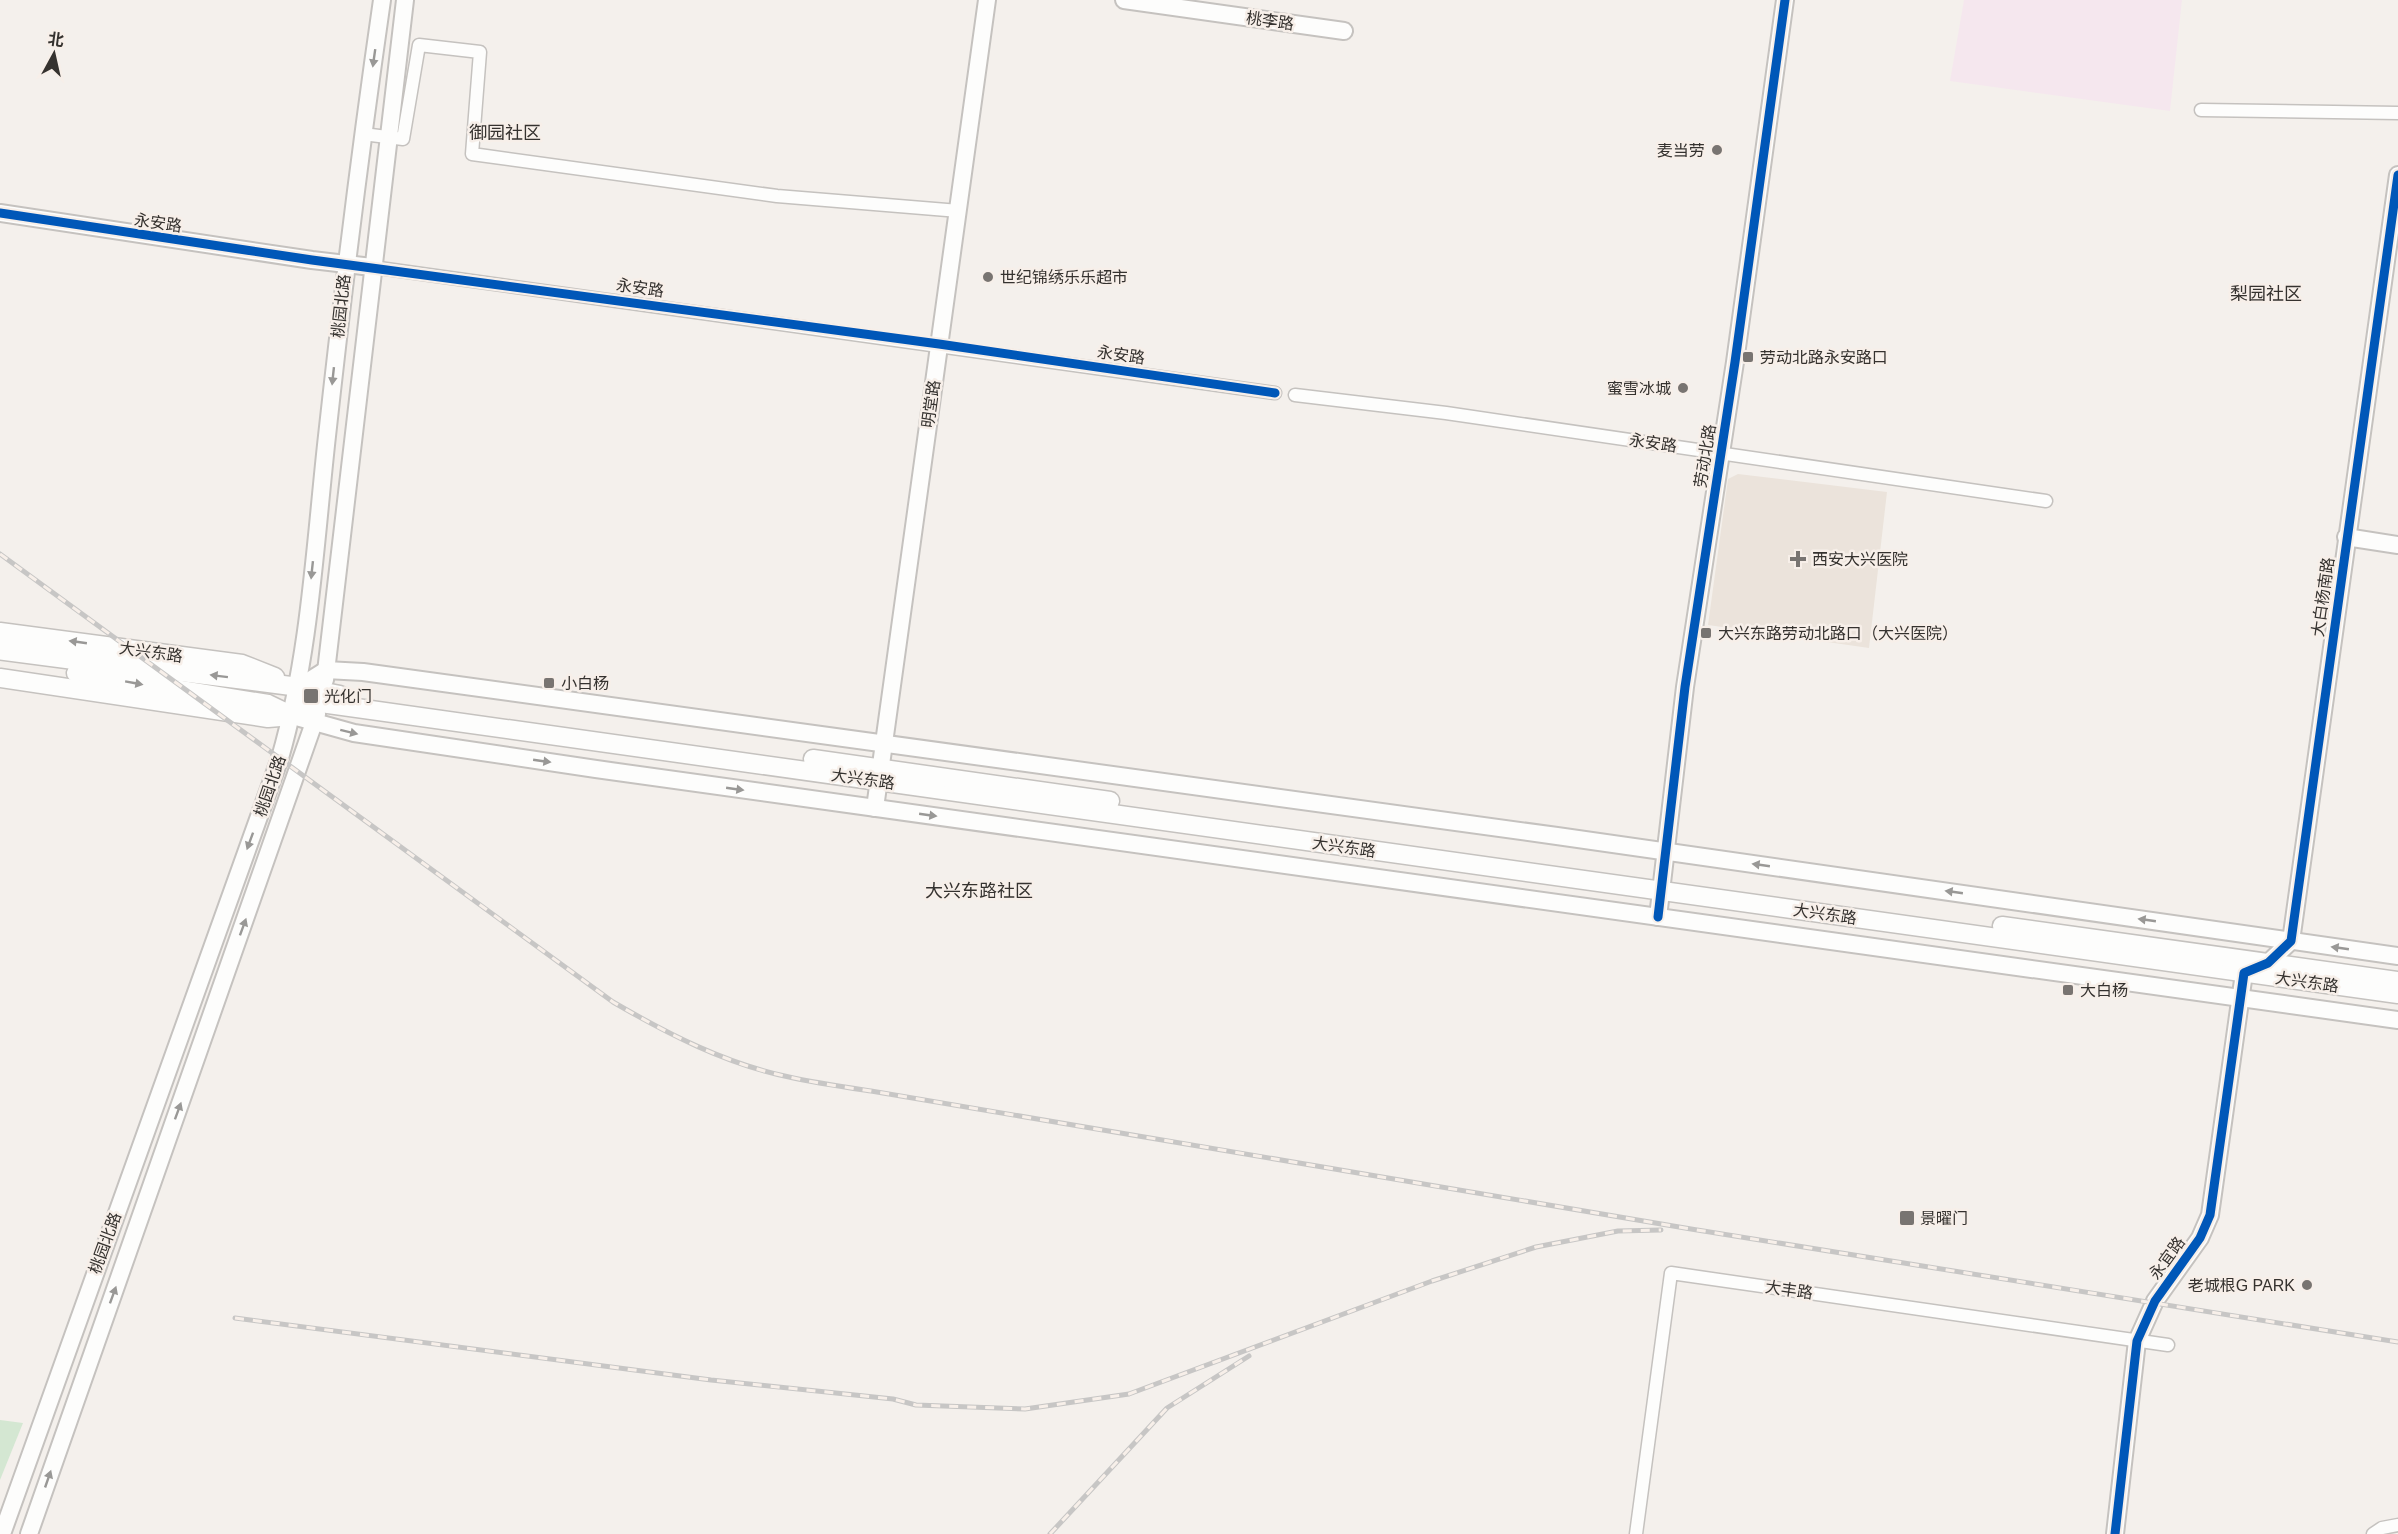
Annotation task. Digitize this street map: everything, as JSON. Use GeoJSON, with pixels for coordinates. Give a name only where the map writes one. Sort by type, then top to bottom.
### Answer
{"type":"FeatureCollection","features":[{"type":"Feature","properties":{"kind":"highway"},"geometry":{"type":"LineString","coordinates":[[5,660],[77,666]]}},
{"type":"Feature","properties":{"kind":"main road","name":"桃园北路"},"geometry":{"type":"LineString","coordinates":[[2,1534],[280,758],[293,716],[299,687],[346,265],[382,0]]}},
{"type":"Feature","properties":{"kind":"main road","name":"桃园北路"},"geometry":{"type":"LineString","coordinates":[[29,1534],[322,698],[387,136],[405,0]]}},
{"type":"Feature","properties":{"kind":"main road","name":"明堂路"},"geometry":{"type":"LineString","coordinates":[[875,808],[987,0]]}},
{"type":"Feature","properties":{"kind":"main road","name":"桃李路"},"geometry":{"type":"LineString","coordinates":[[1124,0],[1344,31]]}},
{"type":"Feature","properties":{"kind":"main road","name":"劳动北路"},"geometry":{"type":"LineString","coordinates":[[1658,916],[1685,687],[1721,453],[1785,0]]}},
{"type":"Feature","properties":{"kind":"main road","name":"大白杨南路"},"geometry":{"type":"LineString","coordinates":[[2291,941],[2398,175]]}},
{"type":"Feature","properties":{"kind":"main road","name":"永安路"},"geometry":{"type":"LineString","coordinates":[[0,213],[372,267]]}},
{"type":"Feature","properties":{"kind":"main road"},"geometry":{"type":"LineString","coordinates":[[2346,537],[2398,545]]}},
{"type":"Feature","properties":{"kind":"main road","name":"大兴东路"},"geometry":{"type":"LineString","coordinates":[[0,632],[243,664],[322,698],[1662,886],[2398,994]]}},
{"type":"Feature","properties":{"kind":"main road"},"geometry":{"type":"LineString","coordinates":[[5,660],[268,718],[293,716],[354,734],[2398,1020]]}},
{"type":"Feature","properties":{"kind":"main road","name":"大兴东路"},"geometry":{"type":"LineString","coordinates":[[77,666],[299,687]]}},
{"type":"Feature","properties":{"kind":"main road","name":"大兴东路"},"geometry":{"type":"LineString","coordinates":[[77,666],[268,704],[293,716]]}},
{"type":"Feature","properties":{"kind":"main road"},"geometry":{"type":"LineString","coordinates":[[299,687],[326,670],[363,672],[1666,851],[2398,956]]}},
{"type":"Feature","properties":{"kind":"main road"},"geometry":{"type":"LineString","coordinates":[[293,716],[322,698]]}},
{"type":"Feature","properties":{"kind":"main road","name":"大兴东路"},"geometry":{"type":"LineString","coordinates":[[1662,886],[2398,981]]}},
{"type":"Feature","properties":{"kind":"main road"},"geometry":{"type":"LineString","coordinates":[[2239,998],[2244,973],[2268,963],[2291,941]]}},
{"type":"Feature","properties":{"kind":"main road","name":"永宜路"},"geometry":{"type":"LineString","coordinates":[[2115,1534],[2137,1341],[2155,1301],[2200,1238],[2210,1215],[2239,998]]}},
{"type":"Feature","properties":{"kind":"street"},"geometry":{"type":"LineString","coordinates":[[363,134],[403,139],[419,45],[480,52],[472,154],[777,196],[959,211]]}},
{"type":"Feature","properties":{"kind":"street"},"geometry":{"type":"LineString","coordinates":[[2201,110],[2398,114]]}},
{"type":"Feature","properties":{"kind":"street","name":"永安路"},"geometry":{"type":"LineString","coordinates":[[372,267],[939,344],[1275,393]]}},
{"type":"Feature","properties":{"kind":"street","name":"永安路"},"geometry":{"type":"LineString","coordinates":[[1295,395],[1446,413],[2046,501]]}},
{"type":"Feature","properties":{"kind":"street","name":"大丰路"},"geometry":{"type":"LineString","coordinates":[[1636,1534],[1671,1273],[2168,1345]]}},
{"type":"Feature","properties":{"kind":"street"},"geometry":{"type":"LineString","coordinates":[[2373,1534],[2382,1528],[2398,1525]]}},
{"type":"Feature","properties":{"kind":"shaded area"},"geometry":{"type":"Polygon","coordinates":[[[1964,0],[2182,0],[2170,111],[1950,81],[1964,0]]]}},
{"type":"Feature","properties":{"kind":"shaded area","name":"西安大兴医院"},"geometry":{"type":"Polygon","coordinates":[[[1738,474],[1887,492],[1869,648],[1708,625],[1728,479],[1738,474]]]}},
{"type":"Feature","properties":{"kind":"green space"},"geometry":{"type":"Polygon","coordinates":[[[0,1420],[23,1423],[0,1480],[0,1420]]]}},
{"type":"Feature","properties":{"kind":"railway"},"geometry":{"type":"LineString","coordinates":[[0,554],[613,1002],[698,1047],[743,1064],[789,1077],[830,1085],[1691,1229],[2398,1342]]}},
{"type":"Feature","properties":{"kind":"railway"},"geometry":{"type":"LineString","coordinates":[[235,1318],[711,1380],[893,1399],[916,1405],[1025,1409],[1129,1394],[1432,1281],[1536,1247],[1618,1231],[1661,1230]]}},
{"type":"Feature","properties":{"kind":"railway"},"geometry":{"type":"LineString","coordinates":[[1050,1534],[1167,1408],[1249,1356]]}},
{"type":"Feature","properties":{"kind":"cycle path"},"geometry":{"type":"LineString","coordinates":[[1658,917],[1685,687],[1735,362],[1785,0]]}},
{"type":"Feature","properties":{"kind":"cycle path"},"geometry":{"type":"LineString","coordinates":[[2115,1534],[2137,1341],[2155,1301],[2200,1238],[2210,1215],[2244,973],[2268,963],[2291,941],[2398,175]]}},
{"type":"Feature","properties":{"kind":"cycle path"},"geometry":{"type":"LineString","coordinates":[[0,213],[312,260],[939,344],[1275,393]]}},
{"type":"Feature","properties":{"kind":"place","name":"麦当劳"},"geometry":{"type":"Point","coordinates":[1717,150]}},
{"type":"Feature","properties":{"kind":"place","name":"世纪锦绣乐乐超市"},"geometry":{"type":"Point","coordinates":[988,277]}},
{"type":"Feature","properties":{"kind":"place","name":"劳动北路永安路口"},"geometry":{"type":"Point","coordinates":[1748,357]}},
{"type":"Feature","properties":{"kind":"place","name":"蜜雪冰城"},"geometry":{"type":"Point","coordinates":[1683,388]}},
{"type":"Feature","properties":{"kind":"place","name":"西安大兴医院"},"geometry":{"type":"Point","coordinates":[1798,559]}},
{"type":"Feature","properties":{"kind":"place","name":"大兴东路劳动北路口（大兴医院）"},"geometry":{"type":"Point","coordinates":[1706,633]}},
{"type":"Feature","properties":{"kind":"place","name":"小白杨"},"geometry":{"type":"Point","coordinates":[549,683]}},
{"type":"Feature","properties":{"kind":"place","name":"光化门"},"geometry":{"type":"Point","coordinates":[311,696]}},
{"type":"Feature","properties":{"kind":"place","name":"大白杨"},"geometry":{"type":"Point","coordinates":[2068,990]}},
{"type":"Feature","properties":{"kind":"place","name":"景曜门"},"geometry":{"type":"Point","coordinates":[1907,1218]}},
{"type":"Feature","properties":{"kind":"place","name":"老城根G PARK"},"geometry":{"type":"Point","coordinates":[2307,1285]}},
{"type":"Feature","properties":{"kind":"district","name":"御园社区"},"geometry":{"type":"Point","coordinates":[505,133]}},
{"type":"Feature","properties":{"kind":"district","name":"梨园社区"},"geometry":{"type":"Point","coordinates":[2266,294]}},
{"type":"Feature","properties":{"kind":"district","name":"大兴东路社区"},"geometry":{"type":"Point","coordinates":[979,891]}}]}
